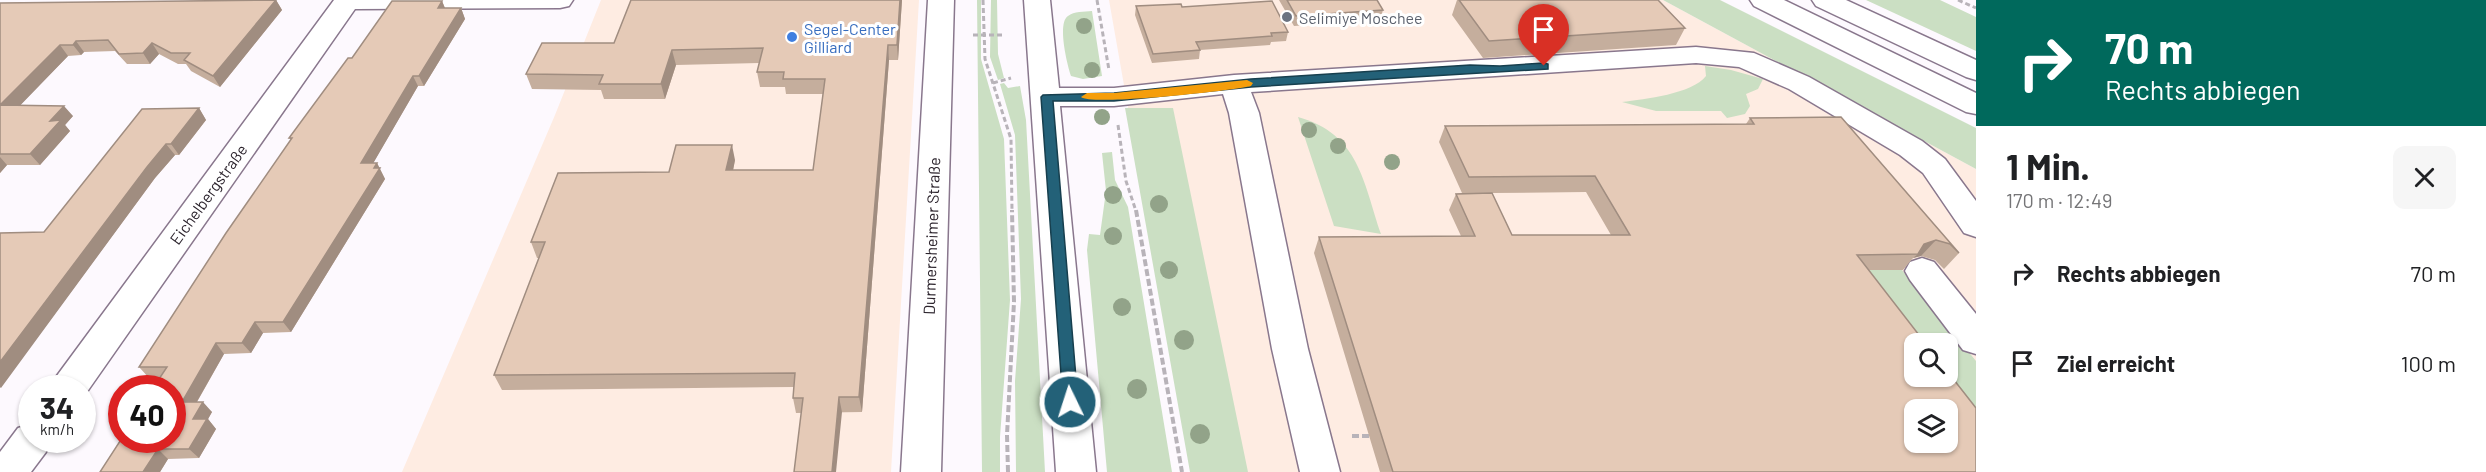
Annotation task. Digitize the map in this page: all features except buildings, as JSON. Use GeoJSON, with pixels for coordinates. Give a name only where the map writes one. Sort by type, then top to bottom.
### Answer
{"type":"FeatureCollection","features":[{"type":"Feature","properties":{"kind":"main road"},"geometry":{"type":"LineString","coordinates":[[347,1],[560,0]]}},
{"type":"Feature","properties":{"kind":"main road","name":"Durmersheimer Straße"},"geometry":{"type":"LineString","coordinates":[[921,472],[941,0]]}},
{"type":"Feature","properties":{"kind":"main road"},"geometry":{"type":"LineString","coordinates":[[1037,0],[1047,97],[1076,472]]}},
{"type":"Feature","properties":{"kind":"main road"},"geometry":{"type":"LineString","coordinates":[[1763,0],[1976,105]]}},
{"type":"Feature","properties":{"kind":"main road"},"geometry":{"type":"LineString","coordinates":[[1825,0],[1976,71]]}},
{"type":"Feature","properties":{"kind":"main road","name":"Eichelbergstraße"},"geometry":{"type":"LineString","coordinates":[[78,375],[347,1]]}},
{"type":"Feature","properties":{"kind":"main road"},"geometry":{"type":"LineString","coordinates":[[1047,97],[1114,97],[1234,84],[1696,55],[1744,59],[1799,83],[1911,148],[1934,166],[1976,225]]}},
{"type":"Feature","properties":{"kind":"main road"},"geometry":{"type":"LineString","coordinates":[[1234,84],[1244,113],[1290,349],[1320,472]]}},
{"type":"Feature","properties":{"kind":"main road"},"geometry":{"type":"LineString","coordinates":[[1922,271],[1976,340]]}},
{"type":"Feature","properties":{"kind":"path"},"geometry":{"type":"LineString","coordinates":[[983,0],[985,59],[1011,139],[1014,302],[1007,435],[1008,472]]}},
{"type":"Feature","properties":{"kind":"path"},"geometry":{"type":"LineString","coordinates":[[1958,0],[1976,9]]}},
{"type":"Feature","properties":{"kind":"path"},"geometry":{"type":"LineString","coordinates":[[993,83],[1012,77]]}},
{"type":"Feature","properties":{"kind":"path"},"geometry":{"type":"LineString","coordinates":[[1126,181],[1135,207],[1182,472]]}},
{"type":"Feature","properties":{"kind":"shaded area"},"geometry":{"type":"Polygon","coordinates":[[[601,0],[919,0],[891,472],[402,472],[555,115],[601,0]]]}},
{"type":"Feature","properties":{"kind":"shaded area"},"geometry":{"type":"Polygon","coordinates":[[[1109,0],[1663,0],[1976,169],[1976,472],[1192,472],[1109,0]]]}},
{"type":"Feature","properties":{"kind":"green space"},"geometry":{"type":"Polygon","coordinates":[[[977,0],[981,0],[981,59],[1004,139],[1010,300],[1000,437],[1000,472],[982,472],[977,0]]]}},
{"type":"Feature","properties":{"kind":"green space"},"geometry":{"type":"Polygon","coordinates":[[[991,0],[997,0],[998,54],[1004,78],[998,80],[990,57],[991,0]]]}},
{"type":"Feature","properties":{"kind":"green space"},"geometry":{"type":"Polygon","coordinates":[[[1663,0],[1720,0],[1976,128],[1976,169],[1663,0]]]}},
{"type":"Feature","properties":{"kind":"green space"},"geometry":{"type":"Polygon","coordinates":[[[1866,0],[1940,0],[1976,17],[1976,51],[1866,0]]]}},
{"type":"Feature","properties":{"kind":"green space"},"geometry":{"type":"Polygon","coordinates":[[[1092,11],[1102,76],[1083,79],[1071,76],[1067,63],[1063,27],[1070,14],[1092,11]]]}},
{"type":"Feature","properties":{"kind":"green space"},"geometry":{"type":"Polygon","coordinates":[[[1705,66],[1763,79],[1758,89],[1746,94],[1750,106],[1745,114],[1727,118],[1721,111],[1656,111],[1622,102],[1667,95],[1690,87],[1706,76],[1705,66]]]}},
{"type":"Feature","properties":{"kind":"green space"},"geometry":{"type":"Polygon","coordinates":[[[1004,83],[1008,88],[1020,86],[1026,120],[1045,472],[1016,472],[1015,381],[1021,299],[1015,135],[1000,84],[1004,83]]]}},
{"type":"Feature","properties":{"kind":"green space"},"geometry":{"type":"Polygon","coordinates":[[[1125,108],[1173,108],[1248,472],[1190,472],[1125,108]]]}},
{"type":"Feature","properties":{"kind":"green space"},"geometry":{"type":"Polygon","coordinates":[[[1298,117],[1334,135],[1356,162],[1381,234],[1334,226],[1298,117]]]}},
{"type":"Feature","properties":{"kind":"green space"},"geometry":{"type":"Polygon","coordinates":[[[1112,152],[1115,180],[1128,207],[1172,472],[1107,472],[1087,250],[1089,234],[1100,235],[1106,191],[1102,153],[1112,152]]]}},
{"type":"Feature","properties":{"kind":"green space"},"geometry":{"type":"Polygon","coordinates":[[[1884,248],[1953,333],[1904,333],[1826,249],[1884,248]]]}},
{"type":"Feature","properties":{"kind":"green space"},"geometry":{"type":"Polygon","coordinates":[[[1958,339],[1976,361],[1976,446],[1952,387],[1958,387],[1958,339]]]}},
{"type":"Feature","properties":{"kind":"slow traffic"},"geometry":{"type":"LineString","coordinates":[[1087,97],[1114,97],[1247,83]]}},
{"type":"Feature","properties":{"kind":"place","name":"Selimiye Moschee"},"geometry":{"type":"Point","coordinates":[1287,17]}},
{"type":"Feature","properties":{"kind":"place","name":"Segel-Center Gilliard"},"geometry":{"type":"Point","coordinates":[792,37]}},
{"type":"Feature","properties":{"kind":"route"},"geometry":{"type":"LineString","coordinates":[[1070,402],[1047,97],[1114,97],[1251,83],[1470,68],[1500,69],[1544,66]]}}]}
